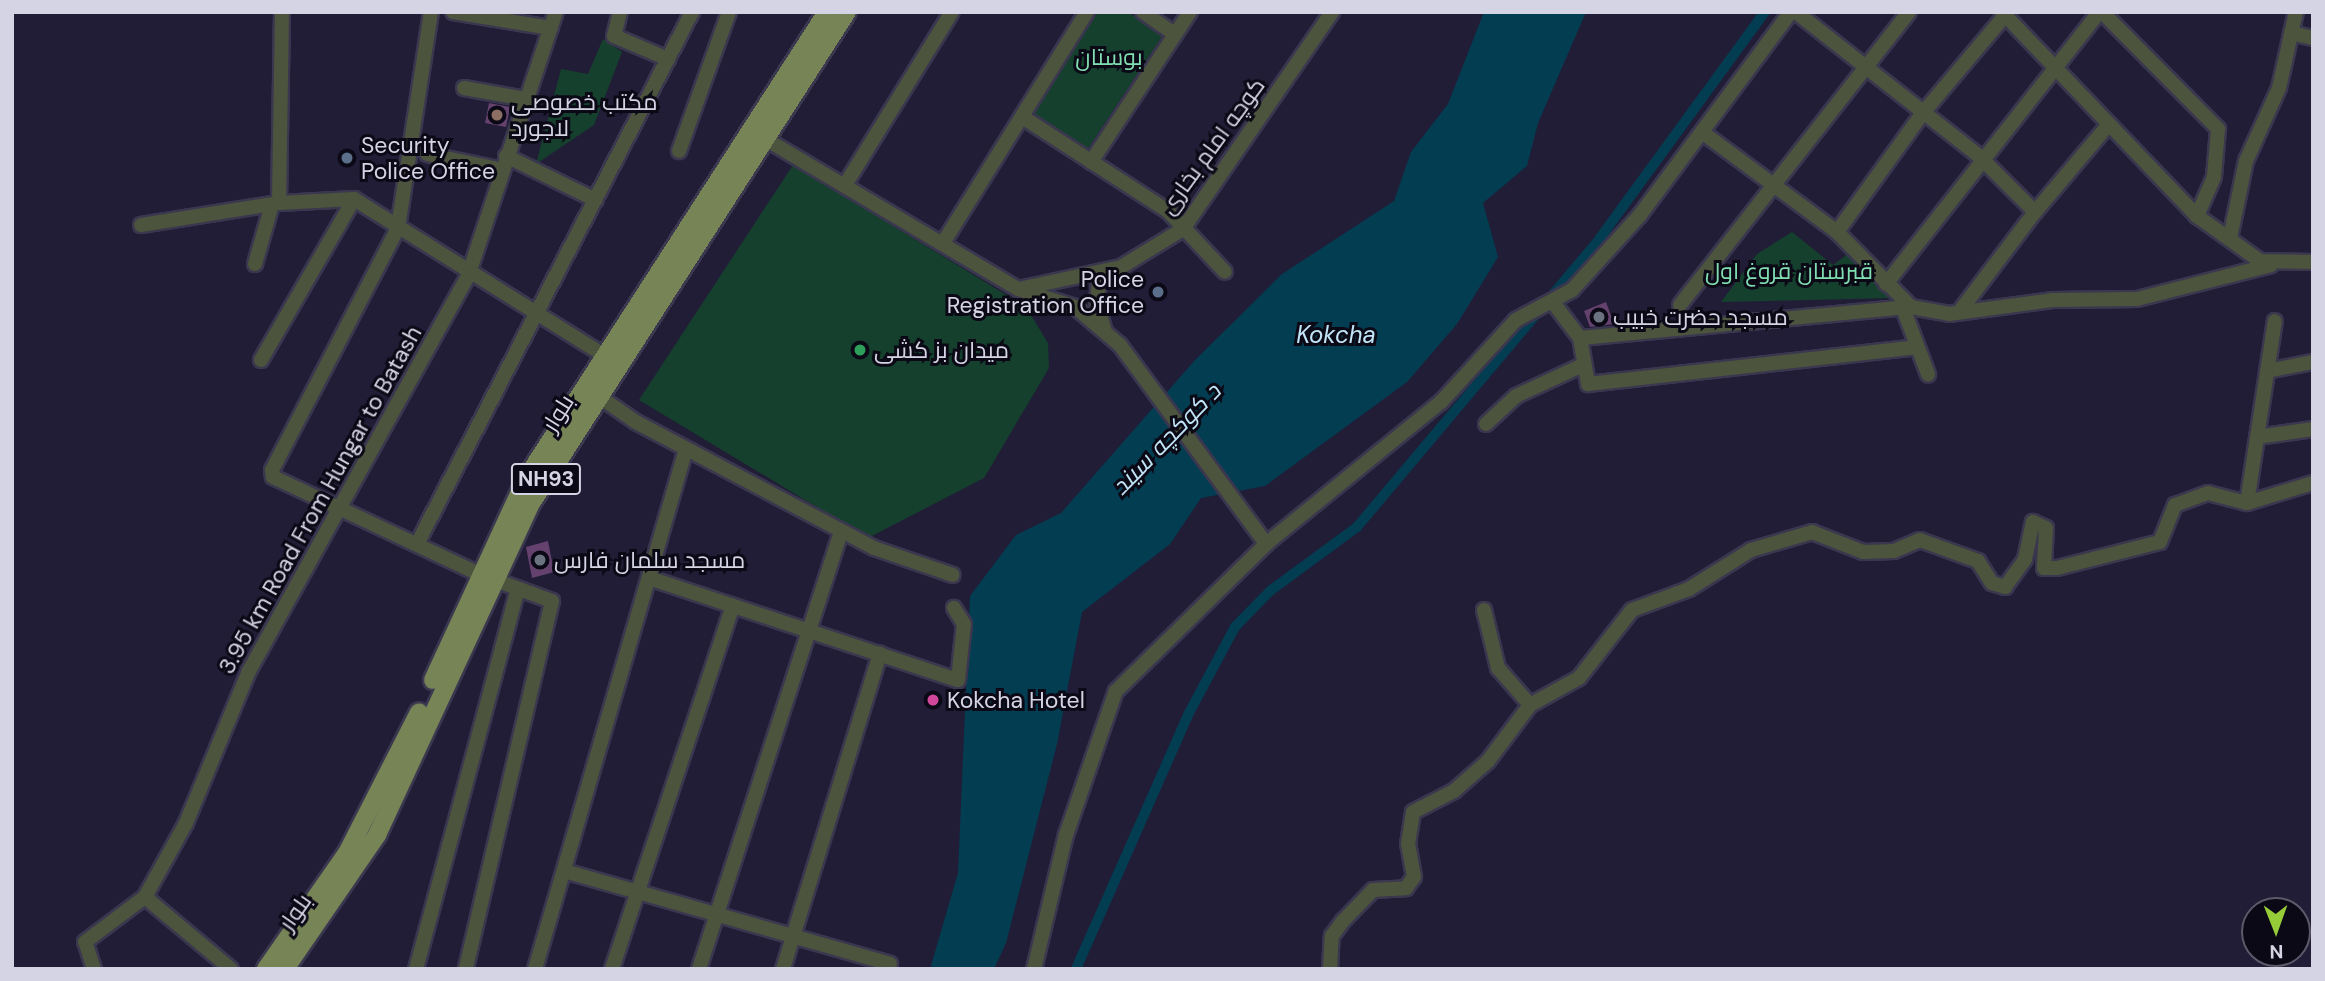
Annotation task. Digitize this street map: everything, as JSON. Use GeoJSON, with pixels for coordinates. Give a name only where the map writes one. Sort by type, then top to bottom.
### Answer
{"type":"FeatureCollection","features":[{"type":"Feature","properties":{"kind":"main road","name":"بلوار"},"geometry":{"type":"LineString","coordinates":[[285,969],[377,835],[527,477],[591,391],[757,134],[827,12]]}},
{"type":"Feature","properties":{"kind":"main road","name":"بلوار"},"geometry":{"type":"LineString","coordinates":[[591,391],[604,355],[757,134],[847,12]]}},
{"type":"Feature","properties":{"kind":"main road","name":"بلوار"},"geometry":{"type":"LineString","coordinates":[[266,969],[378,800],[486,577]]}},
{"type":"Feature","properties":{"kind":"street"},"geometry":{"type":"LineString","coordinates":[[255,264],[275,205],[282,12]]}},
{"type":"Feature","properties":{"kind":"street"},"geometry":{"type":"LineString","coordinates":[[431,12],[398,228],[272,470],[273,477],[486,577],[552,601],[466,969]]}},
{"type":"Feature","properties":{"kind":"street"},"geometry":{"type":"LineString","coordinates":[[453,12],[551,28]]}},
{"type":"Feature","properties":{"kind":"street","name":"3.95 km Road From Hungar to Batash"},"geometry":{"type":"LineString","coordinates":[[145,897],[186,823],[249,671],[468,276],[555,12]]}},
{"type":"Feature","properties":{"kind":"street"},"geometry":{"type":"LineString","coordinates":[[620,12],[614,36],[668,59]]}},
{"type":"Feature","properties":{"kind":"street"},"geometry":{"type":"LineString","coordinates":[[417,544],[540,313],[692,12]]}},
{"type":"Feature","properties":{"kind":"street"},"geometry":{"type":"LineString","coordinates":[[679,151],[729,12]]}},
{"type":"Feature","properties":{"kind":"street"},"geometry":{"type":"LineString","coordinates":[[845,185],[952,12]]}},
{"type":"Feature","properties":{"kind":"street"},"geometry":{"type":"LineString","coordinates":[[943,243],[1024,118],[1087,12]]}},
{"type":"Feature","properties":{"kind":"street"},"geometry":{"type":"LineString","coordinates":[[1143,12],[1175,34]]}},
{"type":"Feature","properties":{"kind":"street"},"geometry":{"type":"LineString","coordinates":[[1091,162],[1190,12]]}},
{"type":"Feature","properties":{"kind":"street","name":"کوچه امام بخاری"},"geometry":{"type":"LineString","coordinates":[[1018,289],[1100,273],[1183,229],[1332,12]]}},
{"type":"Feature","properties":{"kind":"street"},"geometry":{"type":"LineString","coordinates":[[1034,969],[1066,835],[1116,691],[1266,544],[1441,402],[1516,320],[1555,305],[1640,215],[1791,12]]}},
{"type":"Feature","properties":{"kind":"street"},"geometry":{"type":"LineString","coordinates":[[1796,12],[1922,114],[1980,157],[2035,212]]}},
{"type":"Feature","properties":{"kind":"street"},"geometry":{"type":"LineString","coordinates":[[1680,305],[1775,189],[1909,12]]}},
{"type":"Feature","properties":{"kind":"street"},"geometry":{"type":"LineString","coordinates":[[1886,284],[1980,157],[2101,12],[2218,129],[2214,177],[2197,216]]}},
{"type":"Feature","properties":{"kind":"street"},"geometry":{"type":"LineString","coordinates":[[2230,238],[2246,161],[2279,88],[2296,12]]}},
{"type":"Feature","properties":{"kind":"street"},"geometry":{"type":"LineString","coordinates":[[1836,232],[1922,114],[2005,13],[2055,69],[2197,216],[2271,265]]}},
{"type":"Feature","properties":{"kind":"street"},"geometry":{"type":"LineString","coordinates":[[2291,33],[2313,38]]}},
{"type":"Feature","properties":{"kind":"street"},"geometry":{"type":"LineString","coordinates":[[464,88],[525,99]]}},
{"type":"Feature","properties":{"kind":"street"},"geometry":{"type":"LineString","coordinates":[[1024,118],[1168,211],[1225,272]]}},
{"type":"Feature","properties":{"kind":"street"},"geometry":{"type":"LineString","coordinates":[[1960,312],[2035,212],[2109,124]]}},
{"type":"Feature","properties":{"kind":"street"},"geometry":{"type":"LineString","coordinates":[[1702,132],[1836,232],[1886,284],[1907,308],[1916,348],[1928,374]]}},
{"type":"Feature","properties":{"kind":"street"},"geometry":{"type":"LineString","coordinates":[[757,134],[1018,289],[1075,307],[1105,332],[1151,383],[1266,544]]}},
{"type":"Feature","properties":{"kind":"street"},"geometry":{"type":"LineString","coordinates":[[427,154],[505,163],[596,200]]}},
{"type":"Feature","properties":{"kind":"street"},"geometry":{"type":"LineString","coordinates":[[261,360],[354,199]]}},
{"type":"Feature","properties":{"kind":"street"},"geometry":{"type":"LineString","coordinates":[[141,225],[275,205],[354,199],[468,276],[540,313],[604,355]]}},
{"type":"Feature","properties":{"kind":"street"},"geometry":{"type":"LineString","coordinates":[[1580,338],[1907,308],[1960,312],[2052,300],[2137,299],[2271,265],[2313,262]]}},
{"type":"Feature","properties":{"kind":"street"},"geometry":{"type":"LineString","coordinates":[[1100,273],[1097,302],[1105,332]]}},
{"type":"Feature","properties":{"kind":"street"},"geometry":{"type":"LineString","coordinates":[[1555,305],[1580,338],[1588,384],[1916,348]]}},
{"type":"Feature","properties":{"kind":"street"},"geometry":{"type":"LineString","coordinates":[[2247,503],[2274,321]]}},
{"type":"Feature","properties":{"kind":"street"},"geometry":{"type":"LineString","coordinates":[[2267,371],[2313,362]]}},
{"type":"Feature","properties":{"kind":"street"},"geometry":{"type":"LineString","coordinates":[[1486,424],[1516,397],[1583,365]]}},
{"type":"Feature","properties":{"kind":"street"},"geometry":{"type":"LineString","coordinates":[[591,391],[686,449],[741,472],[841,532],[953,575]]}},
{"type":"Feature","properties":{"kind":"street"},"geometry":{"type":"LineString","coordinates":[[2257,437],[2313,429]]}},
{"type":"Feature","properties":{"kind":"street"},"geometry":{"type":"LineString","coordinates":[[535,969],[686,449]]}},
{"type":"Feature","properties":{"kind":"street"},"geometry":{"type":"LineString","coordinates":[[1330,969],[1332,936],[1342,921],[1373,890],[1406,888],[1414,877],[1408,844],[1413,812],[1454,791],[1488,761],[1530,705],[1579,678],[1632,610],[1689,589],[1751,550],[1812,532],[1863,552],[1894,551],[1920,540],[1978,561],[1992,583],[2005,587],[2025,559],[2033,522],[2046,528],[2044,568],[2057,568],[2160,542],[2175,505],[2208,493],[2247,503],[2313,483]]}},
{"type":"Feature","properties":{"kind":"street"},"geometry":{"type":"LineString","coordinates":[[699,969],[715,910],[841,532]]}},
{"type":"Feature","properties":{"kind":"street"},"geometry":{"type":"LineString","coordinates":[[649,578],[958,680],[964,624],[954,608]]}},
{"type":"Feature","properties":{"kind":"street"},"geometry":{"type":"LineString","coordinates":[[416,969],[518,589]]}},
{"type":"Feature","properties":{"kind":"street"},"geometry":{"type":"LineString","coordinates":[[612,969],[733,606]]}},
{"type":"Feature","properties":{"kind":"street"},"geometry":{"type":"LineString","coordinates":[[1484,610],[1498,668],[1530,705]]}},
{"type":"Feature","properties":{"kind":"street"},"geometry":{"type":"LineString","coordinates":[[783,969],[880,654]]}},
{"type":"Feature","properties":{"kind":"street"},"geometry":{"type":"LineString","coordinates":[[564,871],[715,910],[890,964]]}},
{"type":"Feature","properties":{"kind":"street"},"geometry":{"type":"LineString","coordinates":[[94,969],[85,942],[145,897],[231,969]]}},
{"type":"Feature","properties":{"kind":"green space","name":"بوستان"},"geometry":{"type":"Polygon","coordinates":[[[1098,12],[1128,12],[1163,35],[1087,150],[1033,115],[1098,12]]]}},
{"type":"Feature","properties":{"kind":"green space"},"geometry":{"type":"Polygon","coordinates":[[[603,39],[622,52],[594,125],[536,164],[561,69],[588,74],[603,39]]]}},
{"type":"Feature","properties":{"kind":"green space","name":"میدان بز کشی"},"geometry":{"type":"Polygon","coordinates":[[[793,165],[1026,307],[1048,343],[1049,368],[984,478],[868,538],[639,400],[793,165]]]}},
{"type":"Feature","properties":{"kind":"green space","name":"قبرستان قروغ اول"},"geometry":{"type":"Polygon","coordinates":[[[1792,232],[1833,265],[1849,253],[1894,298],[1721,302],[1757,254],[1792,232]]]}},
{"type":"Feature","properties":{"kind":"water","name":"Kokcha"},"geometry":{"type":"Polygon","coordinates":[[[1484,12],[1586,12],[1538,123],[1527,166],[1483,203],[1498,257],[1457,324],[1407,382],[1265,486],[1201,498],[1170,544],[1082,612],[1057,744],[1006,943],[994,969],[930,969],[958,873],[970,596],[1016,535],[1061,513],[1195,360],[1282,274],[1394,201],[1411,152],[1448,104],[1484,12]]]}},
{"type":"Feature","properties":{"kind":"building","name":"مکتب خصوصی لاجورد"},"geometry":{"type":"Polygon","coordinates":[[[489,103],[510,107],[506,127],[485,123],[489,103]]]}},
{"type":"Feature","properties":{"kind":"building","name":"مسجد حضرت خبیب"},"geometry":{"type":"Polygon","coordinates":[[[1606,302],[1614,324],[1590,327],[1584,311],[1606,302]]]}},
{"type":"Feature","properties":{"kind":"building","name":"مسجد سلمان فارس"},"geometry":{"type":"Polygon","coordinates":[[[548,541],[554,572],[532,578],[526,547],[548,541]]]}},
{"type":"Feature","properties":{"kind":"waterway"},"geometry":{"type":"LineString","coordinates":[[1076,969],[1189,713],[1235,627],[1270,591],[1357,527],[1600,238],[1765,12]]}},
{"type":"Feature","properties":{"kind":"place","name":"مکتب خصوصی لاجورد"},"geometry":{"type":"Point","coordinates":[497,115]}},
{"type":"Feature","properties":{"kind":"place","name":"Security Police Office"},"geometry":{"type":"Point","coordinates":[347,158]}},
{"type":"Feature","properties":{"kind":"place","name":"Police Registration Office"},"geometry":{"type":"Point","coordinates":[1158,292]}},
{"type":"Feature","properties":{"kind":"place","name":"مسجد حضرت خبیب"},"geometry":{"type":"Point","coordinates":[1599,317]}},
{"type":"Feature","properties":{"kind":"place","name":"میدان بز کشی"},"geometry":{"type":"Point","coordinates":[860,350]}},
{"type":"Feature","properties":{"kind":"place","name":"مسجد سلمان فارس"},"geometry":{"type":"Point","coordinates":[540,560]}},
{"type":"Feature","properties":{"kind":"place","name":"Kokcha Hotel"},"geometry":{"type":"Point","coordinates":[933,700]}},
{"type":"Feature","properties":{"kind":"water label","name":"د کوکچه سیند"},"geometry":{"type":"Point","coordinates":[1166,439]}}]}
